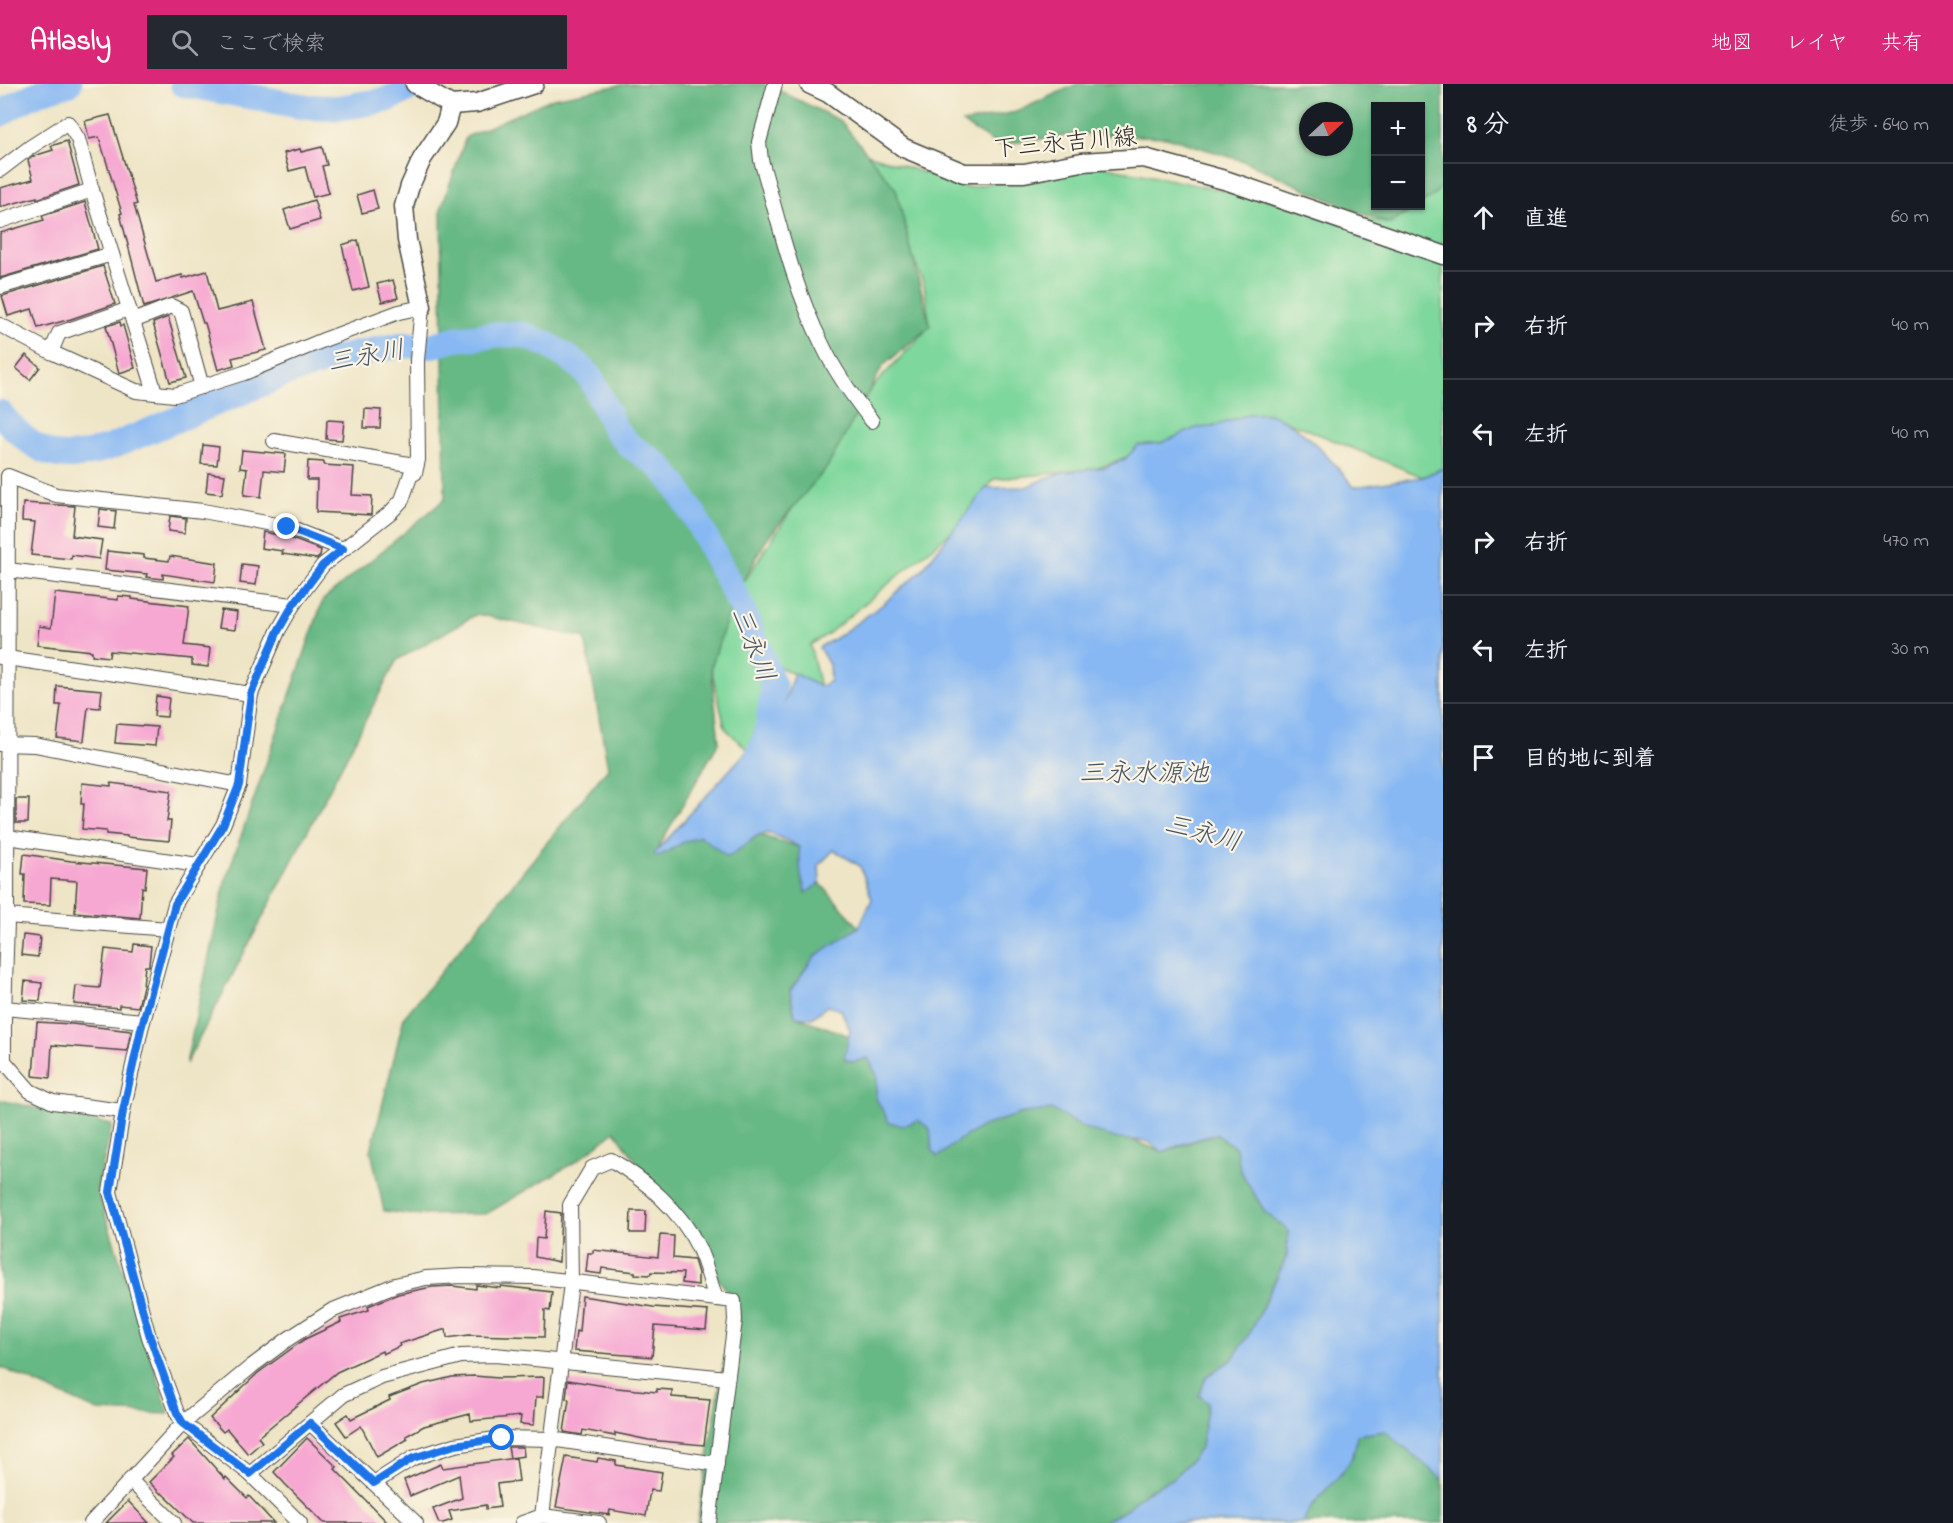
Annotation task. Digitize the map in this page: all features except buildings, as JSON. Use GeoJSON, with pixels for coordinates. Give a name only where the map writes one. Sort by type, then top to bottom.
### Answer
{"type":"FeatureCollection","features":[{"type":"Feature","properties":{"kind":"main road"},"geometry":{"type":"LineString","coordinates":[[415,84],[447,103],[477,103],[534,84]]}},
{"type":"Feature","properties":{"kind":"main road","name":"下三永吉川線"},"geometry":{"type":"LineString","coordinates":[[809,84],[828,93],[904,148],[964,173],[1024,173],[1082,162],[1144,158],[1228,181],[1443,255]]}},
{"type":"Feature","properties":{"kind":"main road"},"geometry":{"type":"LineString","coordinates":[[422,307],[407,240],[404,206],[422,159],[446,123],[447,103]]}},
{"type":"Feature","properties":{"kind":"street"},"geometry":{"type":"LineString","coordinates":[[775,84],[759,142],[761,160],[790,262],[822,344],[851,393],[872,421]]}},
{"type":"Feature","properties":{"kind":"street"},"geometry":{"type":"LineString","coordinates":[[0,170],[68,123],[78,138],[155,393]]}},
{"type":"Feature","properties":{"kind":"street"},"geometry":{"type":"LineString","coordinates":[[0,220],[92,190]]}},
{"type":"Feature","properties":{"kind":"street"},"geometry":{"type":"LineString","coordinates":[[0,287],[112,254]]}},
{"type":"Feature","properties":{"kind":"street"},"geometry":{"type":"LineString","coordinates":[[51,352],[59,333],[171,306],[181,310],[202,387]]}},
{"type":"Feature","properties":{"kind":"street"},"geometry":{"type":"LineString","coordinates":[[0,325],[51,352],[136,391],[175,395],[244,373],[399,312],[422,307],[417,360],[418,460],[415,475],[414,465]]}},
{"type":"Feature","properties":{"kind":"street"},"geometry":{"type":"LineString","coordinates":[[274,441],[414,465]]}},
{"type":"Feature","properties":{"kind":"street"},"geometry":{"type":"LineString","coordinates":[[300,1523],[250,1474],[183,1423],[177,1413],[150,1337],[110,1192],[123,1111],[143,1021],[175,904],[223,825],[239,785],[251,694],[278,631],[293,605],[323,565],[391,512],[402,500],[414,465]]}},
{"type":"Feature","properties":{"kind":"street"},"geometry":{"type":"LineString","coordinates":[[123,1111],[53,1102],[30,1091],[4,1061],[7,916],[3,744],[8,476],[56,495],[203,511],[287,527],[343,549]]}},
{"type":"Feature","properties":{"kind":"street"},"geometry":{"type":"LineString","coordinates":[[8,570],[293,605]]}},
{"type":"Feature","properties":{"kind":"street"},"geometry":{"type":"LineString","coordinates":[[4,657],[251,694]]}},
{"type":"Feature","properties":{"kind":"street"},"geometry":{"type":"LineString","coordinates":[[3,744],[35,746],[239,785]]}},
{"type":"Feature","properties":{"kind":"street"},"geometry":{"type":"LineString","coordinates":[[4,832],[198,865]]}},
{"type":"Feature","properties":{"kind":"street"},"geometry":{"type":"LineString","coordinates":[[7,916],[168,929]]}},
{"type":"Feature","properties":{"kind":"street"},"geometry":{"type":"LineString","coordinates":[[4,1008],[143,1021]]}},
{"type":"Feature","properties":{"kind":"street"},"geometry":{"type":"LineString","coordinates":[[542,1516],[571,1283],[570,1206],[592,1168],[611,1160],[633,1172],[678,1215],[698,1246],[716,1299]]}},
{"type":"Feature","properties":{"kind":"street"},"geometry":{"type":"LineString","coordinates":[[91,1523],[183,1423],[288,1339],[331,1311],[395,1285],[426,1278],[462,1276],[533,1277],[734,1301],[735,1320],[709,1523]]}},
{"type":"Feature","properties":{"kind":"street"},"geometry":{"type":"LineString","coordinates":[[250,1474],[343,1395],[382,1377],[461,1356],[495,1355],[728,1378]]}},
{"type":"Feature","properties":{"kind":"street"},"geometry":{"type":"LineString","coordinates":[[310,1423],[416,1523]]}},
{"type":"Feature","properties":{"kind":"street"},"geometry":{"type":"LineString","coordinates":[[374,1483],[413,1458],[455,1445],[502,1438],[551,1439],[717,1464]]}},
{"type":"Feature","properties":{"kind":"street"},"geometry":{"type":"LineString","coordinates":[[130,1480],[174,1523]]}},
{"type":"Feature","properties":{"kind":"street"},"geometry":{"type":"LineString","coordinates":[[522,1523],[542,1516],[599,1523]]}},
{"type":"Feature","properties":{"kind":"green space"},"geometry":{"type":"Polygon","coordinates":[[[626,84],[766,84],[841,121],[896,189],[930,326],[883,366],[828,466],[768,537],[734,597],[711,667],[719,742],[655,853],[700,836],[756,834],[799,847],[806,892],[820,883],[859,927],[809,964],[790,991],[795,1016],[1163,1152],[1216,1134],[1236,1148],[1265,1212],[1288,1230],[1287,1256],[1251,1331],[1232,1360],[1207,1376],[1199,1395],[1208,1403],[1201,1447],[1173,1478],[1145,1493],[1124,1511],[1101,1523],[697,1523],[734,1301],[615,1131],[577,1161],[486,1214],[414,1215],[384,1211],[371,1151],[404,1017],[608,768],[585,638],[477,614],[397,660],[186,1064],[225,882],[323,600],[445,499],[441,209],[466,137],[553,98],[626,84]]]}},
{"type":"Feature","properties":{"kind":"green space"},"geometry":{"type":"Polygon","coordinates":[[[1077,84],[1443,84],[1443,185],[1425,201],[1425,102],[1371,102],[1371,210],[1412,210],[1390,224],[1350,209],[1246,162],[1167,137],[1079,134],[998,145],[962,123],[1016,112],[1077,84]]]}},
{"type":"Feature","properties":{"kind":"green space"},"geometry":{"type":"Polygon","coordinates":[[[868,154],[968,188],[1082,162],[1390,224],[1406,210],[1425,210],[1425,192],[1443,176],[1443,468],[1423,477],[1269,414],[1176,437],[1096,469],[994,479],[958,526],[828,634],[810,645],[820,687],[778,666],[748,750],[725,728],[711,667],[734,597],[870,390],[930,326],[924,284],[868,154]]]}},
{"type":"Feature","properties":{"kind":"green space"},"geometry":{"type":"Polygon","coordinates":[[[0,1100],[112,1125],[97,1189],[169,1414],[98,1411],[0,1367],[0,1100]]]}},
{"type":"Feature","properties":{"kind":"green space"},"geometry":{"type":"Polygon","coordinates":[[[1386,1431],[1443,1480],[1443,1523],[1304,1523],[1306,1514],[1353,1456],[1357,1435],[1386,1431]]]}},
{"type":"Feature","properties":{"kind":"water","name":"三永水源池"},"geometry":{"type":"Polygon","coordinates":[[[1249,414],[1268,414],[1291,424],[1315,444],[1354,487],[1423,477],[1443,468],[1443,1480],[1385,1431],[1357,1435],[1355,1449],[1349,1463],[1313,1505],[1304,1523],[1101,1523],[1124,1511],[1145,1493],[1173,1478],[1201,1447],[1208,1403],[1199,1395],[1207,1376],[1232,1360],[1251,1331],[1287,1256],[1288,1230],[1265,1212],[1241,1172],[1236,1148],[1216,1134],[1163,1152],[1147,1141],[1118,1139],[1084,1128],[1053,1110],[1023,1113],[983,1126],[956,1142],[938,1157],[932,1150],[930,1129],[918,1120],[903,1126],[889,1122],[876,1098],[877,1076],[868,1058],[854,1062],[844,1059],[850,1030],[841,1010],[827,1006],[812,1018],[795,1016],[790,991],[814,957],[859,927],[872,899],[860,866],[834,850],[819,865],[820,883],[806,893],[801,876],[799,847],[775,835],[761,834],[728,857],[700,836],[658,857],[654,854],[781,713],[794,673],[820,687],[830,681],[829,665],[819,647],[882,605],[921,571],[986,488],[1026,487],[1065,472],[1106,467],[1125,459],[1138,445],[1161,443],[1196,428],[1212,427],[1249,414]]]}},
{"type":"Feature","properties":{"kind":"waterway"},"geometry":{"type":"LineString","coordinates":[[0,114],[33,95],[69,84]]}},
{"type":"Feature","properties":{"kind":"waterway"},"geometry":{"type":"LineString","coordinates":[[183,84],[306,107],[338,108],[386,100],[420,84]]}},
{"type":"Feature","properties":{"kind":"waterway","name":"三永川"},"geometry":{"type":"LineString","coordinates":[[0,413],[20,434],[37,447],[55,455],[76,456],[111,447],[290,372],[334,359],[400,345],[430,346],[455,339],[501,334],[523,335],[547,344],[579,365],[592,380],[615,429],[629,445],[660,466],[674,483],[694,515],[741,606],[774,687],[766,737],[757,759]]}},
{"type":"Feature","properties":{"kind":"route"},"geometry":{"type":"LineString","coordinates":[[287,527],[343,549],[323,565],[293,605],[278,631],[251,694],[239,785],[223,825],[175,904],[141,1029],[123,1111],[110,1192],[150,1337],[177,1413],[183,1423],[250,1474],[310,1423],[374,1483],[413,1458],[455,1445],[502,1438]]}}]}
